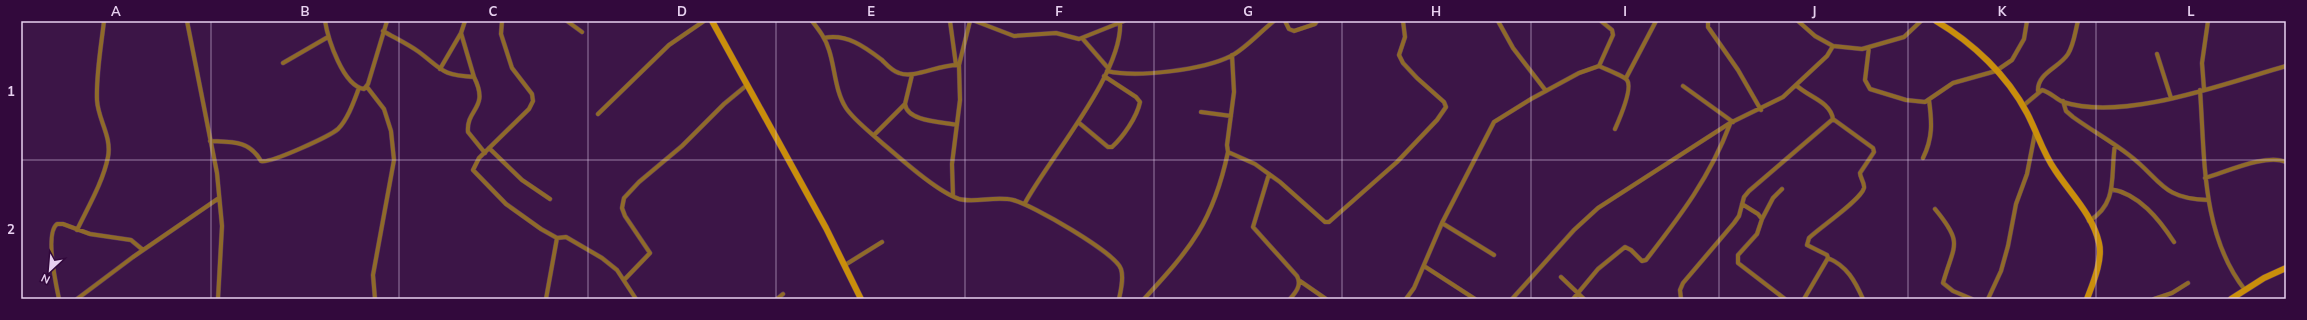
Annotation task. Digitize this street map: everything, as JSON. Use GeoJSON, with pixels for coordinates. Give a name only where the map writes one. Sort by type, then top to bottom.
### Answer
{"type":"FeatureCollection","features":[{"type":"Feature","properties":{"kind":"main road"},"geometry":{"type":"LineString","coordinates":[[712,21],[793,167],[845,265],[861,299]]}},
{"type":"Feature","properties":{"kind":"main road"},"geometry":{"type":"LineString","coordinates":[[1936,21],[1968,42],[1996,71],[2023,106],[2035,133],[2055,170],[2089,221],[2099,244],[2099,256],[2087,299]]}},
{"type":"Feature","properties":{"kind":"main road"},"geometry":{"type":"LineString","coordinates":[[2231,299],[2286,268]]}},
{"type":"Feature","properties":{"kind":"street"},"geometry":{"type":"LineString","coordinates":[[77,230],[100,180],[108,157],[108,139],[97,99],[98,61],[104,21]]}},
{"type":"Feature","properties":{"kind":"street"},"geometry":{"type":"LineString","coordinates":[[187,21],[199,75],[217,173],[222,226],[218,299]]}},
{"type":"Feature","properties":{"kind":"street"},"geometry":{"type":"LineString","coordinates":[[325,21],[328,38],[335,57],[352,82],[360,88],[367,87]]}},
{"type":"Feature","properties":{"kind":"street"},"geometry":{"type":"LineString","coordinates":[[367,87],[387,21]]}},
{"type":"Feature","properties":{"kind":"street"},"geometry":{"type":"LineString","coordinates":[[440,69],[461,33],[465,21]]}},
{"type":"Feature","properties":{"kind":"street"},"geometry":{"type":"LineString","coordinates":[[502,21],[501,34],[512,68],[532,94],[533,101],[529,109],[485,152],[473,166],[475,173],[506,204],[557,238],[566,237],[593,251],[602,258],[624,280],[636,299]]}},
{"type":"Feature","properties":{"kind":"street"},"geometry":{"type":"LineString","coordinates":[[567,21],[582,32]]}},
{"type":"Feature","properties":{"kind":"street"},"geometry":{"type":"LineString","coordinates":[[598,114],[664,49],[704,21]]}},
{"type":"Feature","properties":{"kind":"street"},"geometry":{"type":"LineString","coordinates":[[812,21],[829,48],[838,87],[846,108],[874,135],[928,180],[953,196],[960,199],[992,198],[1025,203],[1114,259],[1121,269],[1122,283],[1119,299]]}},
{"type":"Feature","properties":{"kind":"street"},"geometry":{"type":"LineString","coordinates":[[950,21],[958,65],[960,100],[952,164],[953,196]]}},
{"type":"Feature","properties":{"kind":"street"},"geometry":{"type":"LineString","coordinates":[[958,65],[970,21]]}},
{"type":"Feature","properties":{"kind":"street"},"geometry":{"type":"LineString","coordinates":[[975,21],[1014,36],[1056,33],[1082,38],[1121,22]]}},
{"type":"Feature","properties":{"kind":"street"},"geometry":{"type":"LineString","coordinates":[[1082,38],[1108,69],[1117,73],[1152,72],[1209,64],[1232,55],[1274,21]]}},
{"type":"Feature","properties":{"kind":"street"},"geometry":{"type":"LineString","coordinates":[[1285,21],[1289,29],[1294,32],[1314,24],[1317,21]]}},
{"type":"Feature","properties":{"kind":"street"},"geometry":{"type":"LineString","coordinates":[[1228,152],[1254,164],[1269,174],[1291,190],[1325,222],[1329,222],[1397,162],[1437,120],[1446,107],[1444,102],[1416,78],[1403,63],[1399,55],[1405,37],[1403,21]]}},
{"type":"Feature","properties":{"kind":"street"},"geometry":{"type":"LineString","coordinates":[[1498,21],[1513,48],[1546,91]]}},
{"type":"Feature","properties":{"kind":"street"},"geometry":{"type":"LineString","coordinates":[[1599,66],[1613,35],[1612,30],[1601,21]]}},
{"type":"Feature","properties":{"kind":"street"},"geometry":{"type":"LineString","coordinates":[[1626,78],[1656,21]]}},
{"type":"Feature","properties":{"kind":"street"},"geometry":{"type":"LineString","coordinates":[[1708,21],[1708,27],[1735,65],[1760,110]]}},
{"type":"Feature","properties":{"kind":"street"},"geometry":{"type":"LineString","coordinates":[[1798,21],[1815,36],[1833,46],[1845,48],[1868,46],[1904,37],[1920,21]]}},
{"type":"Feature","properties":{"kind":"street"},"geometry":{"type":"LineString","coordinates":[[1868,46],[1865,80],[1870,89],[1912,102],[1929,100],[1952,83],[1996,71],[2012,60],[2020,49],[2026,21]]}},
{"type":"Feature","properties":{"kind":"street"},"geometry":{"type":"LineString","coordinates":[[2038,92],[2039,81],[2044,75],[2058,66],[2070,50],[2078,21]]}},
{"type":"Feature","properties":{"kind":"street"},"geometry":{"type":"LineString","coordinates":[[2208,21],[2202,63],[2205,178],[2208,200],[2227,262],[2245,290]]}},
{"type":"Feature","properties":{"kind":"street"},"geometry":{"type":"LineString","coordinates":[[1025,203],[1047,165],[1078,122],[1108,69],[1118,40],[1121,22]]}},
{"type":"Feature","properties":{"kind":"street"},"geometry":{"type":"LineString","coordinates":[[383,31],[419,52],[440,69],[457,76],[474,77]]}},
{"type":"Feature","properties":{"kind":"street"},"geometry":{"type":"LineString","coordinates":[[461,33],[474,77],[480,91],[480,104],[469,120],[468,132],[485,152]]}},
{"type":"Feature","properties":{"kind":"street"},"geometry":{"type":"LineString","coordinates":[[824,38],[834,36],[856,43],[871,52],[892,69],[912,75],[937,67],[958,65]]}},
{"type":"Feature","properties":{"kind":"street"},"geometry":{"type":"LineString","coordinates":[[283,62],[328,38]]}},
{"type":"Feature","properties":{"kind":"street"},"geometry":{"type":"LineString","coordinates":[[1512,299],[1574,230],[1598,208],[1732,123],[1783,97],[1827,56],[1833,46]]}},
{"type":"Feature","properties":{"kind":"street"},"geometry":{"type":"LineString","coordinates":[[2156,54],[2171,98]]}},
{"type":"Feature","properties":{"kind":"street"},"geometry":{"type":"LineString","coordinates":[[1144,299],[1182,257],[1205,223],[1217,196],[1228,152],[1234,92],[1232,55]]}},
{"type":"Feature","properties":{"kind":"street"},"geometry":{"type":"LineString","coordinates":[[1406,299],[1424,266],[1442,223],[1494,122],[1579,73],[1599,66],[1626,78],[1629,84],[1626,98],[1615,129]]}},
{"type":"Feature","properties":{"kind":"street"},"geometry":{"type":"LineString","coordinates":[[2023,106],[2038,92],[2045,91],[2063,102],[2101,107],[2123,107],[2171,98],[2286,66]]}},
{"type":"Feature","properties":{"kind":"street"},"geometry":{"type":"LineString","coordinates":[[874,135],[905,104],[909,96],[908,87],[912,75]]}},
{"type":"Feature","properties":{"kind":"street"},"geometry":{"type":"LineString","coordinates":[[1078,122],[1108,147],[1112,147],[1117,143],[1139,109],[1140,102],[1136,97],[1104,76]]}},
{"type":"Feature","properties":{"kind":"street"},"geometry":{"type":"LineString","coordinates":[[1796,85],[1803,92],[1828,107],[1833,119],[1873,148],[1874,152],[1860,173],[1864,185],[1863,190],[1837,216],[1812,235],[1807,242],[1810,247],[1827,255],[1828,258],[1848,271],[1864,299]]}},
{"type":"Feature","properties":{"kind":"street"},"geometry":{"type":"LineString","coordinates":[[624,280],[650,253],[625,216],[622,208],[624,198],[639,182],[682,146],[724,104],[747,86]]}},
{"type":"Feature","properties":{"kind":"street"},"geometry":{"type":"LineString","coordinates":[[1683,86],[1732,123]]}},
{"type":"Feature","properties":{"kind":"street"},"geometry":{"type":"LineString","coordinates":[[367,87],[384,109],[391,131],[394,160],[373,275],[375,299]]}},
{"type":"Feature","properties":{"kind":"street"},"geometry":{"type":"LineString","coordinates":[[210,141],[244,143],[257,154],[261,161],[272,160],[328,136],[337,130],[343,123],[360,88]]}},
{"type":"Feature","properties":{"kind":"street"},"geometry":{"type":"LineString","coordinates":[[1923,158],[1931,138],[1932,130],[1929,100]]}},
{"type":"Feature","properties":{"kind":"street"},"geometry":{"type":"LineString","coordinates":[[2063,102],[2066,111],[2073,117],[2130,156],[2172,194],[2184,199],[2208,200]]}},
{"type":"Feature","properties":{"kind":"street"},"geometry":{"type":"LineString","coordinates":[[905,104],[909,112],[921,119],[957,125]]}},
{"type":"Feature","properties":{"kind":"street"},"geometry":{"type":"LineString","coordinates":[[1201,112],[1231,116]]}},
{"type":"Feature","properties":{"kind":"street"},"geometry":{"type":"LineString","coordinates":[[1681,299],[1680,290],[1683,283],[1734,223],[1739,216],[1742,204],[1749,191],[1833,119]]}},
{"type":"Feature","properties":{"kind":"street"},"geometry":{"type":"LineString","coordinates":[[1573,299],[1598,269],[1625,247],[1631,250],[1642,261],[1646,260],[1684,213],[1698,190],[1732,123]]}},
{"type":"Feature","properties":{"kind":"street"},"geometry":{"type":"LineString","coordinates":[[1988,299],[2006,252],[2016,204],[2027,174],[2035,133]]}},
{"type":"Feature","properties":{"kind":"street"},"geometry":{"type":"LineString","coordinates":[[2089,221],[2098,216],[2107,205],[2111,197],[2115,145]]}},
{"type":"Feature","properties":{"kind":"street"},"geometry":{"type":"LineString","coordinates":[[489,148],[522,180],[550,199]]}},
{"type":"Feature","properties":{"kind":"street"},"geometry":{"type":"LineString","coordinates":[[2205,178],[2273,158],[2286,162]]}},
{"type":"Feature","properties":{"kind":"street"},"geometry":{"type":"LineString","coordinates":[[1269,174],[1253,227],[1300,281],[1326,299]]}},
{"type":"Feature","properties":{"kind":"street"},"geometry":{"type":"LineString","coordinates":[[1782,189],[1773,198],[1762,219],[1758,234],[1738,255],[1738,263],[1785,299]]}},
{"type":"Feature","properties":{"kind":"street"},"geometry":{"type":"LineString","coordinates":[[2111,189],[2135,197],[2163,227],[2174,242]]}},
{"type":"Feature","properties":{"kind":"street"},"geometry":{"type":"LineString","coordinates":[[77,299],[143,250],[219,198]]}},
{"type":"Feature","properties":{"kind":"street"},"geometry":{"type":"LineString","coordinates":[[1742,204],[1758,214],[1762,219]]}},
{"type":"Feature","properties":{"kind":"street"},"geometry":{"type":"LineString","coordinates":[[1936,209],[1952,230],[1955,239],[1952,260],[1943,283],[1953,291],[1972,299]]}},
{"type":"Feature","properties":{"kind":"street"},"geometry":{"type":"LineString","coordinates":[[1442,223],[1494,255]]}},
{"type":"Feature","properties":{"kind":"street"},"geometry":{"type":"LineString","coordinates":[[60,299],[52,250],[53,228],[57,224],[63,224],[77,230],[100,236],[131,240],[143,250]]}},
{"type":"Feature","properties":{"kind":"street"},"geometry":{"type":"LineString","coordinates":[[546,299],[557,238]]}},
{"type":"Feature","properties":{"kind":"street"},"geometry":{"type":"LineString","coordinates":[[845,265],[882,242]]}},
{"type":"Feature","properties":{"kind":"street"},"geometry":{"type":"LineString","coordinates":[[1804,299],[1828,258]]}},
{"type":"Feature","properties":{"kind":"street"},"geometry":{"type":"LineString","coordinates":[[1424,266],[1475,299]]}},
{"type":"Feature","properties":{"kind":"street"},"geometry":{"type":"LineString","coordinates":[[1562,277],[1584,299]]}},
{"type":"Feature","properties":{"kind":"street"},"geometry":{"type":"LineString","coordinates":[[1290,299],[1296,293],[1300,281]]}},
{"type":"Feature","properties":{"kind":"street"},"geometry":{"type":"LineString","coordinates":[[2154,299],[2172,293],[2188,283]]}},
{"type":"Feature","properties":{"kind":"street"},"geometry":{"type":"LineString","coordinates":[[777,299],[782,294]]}}]}
